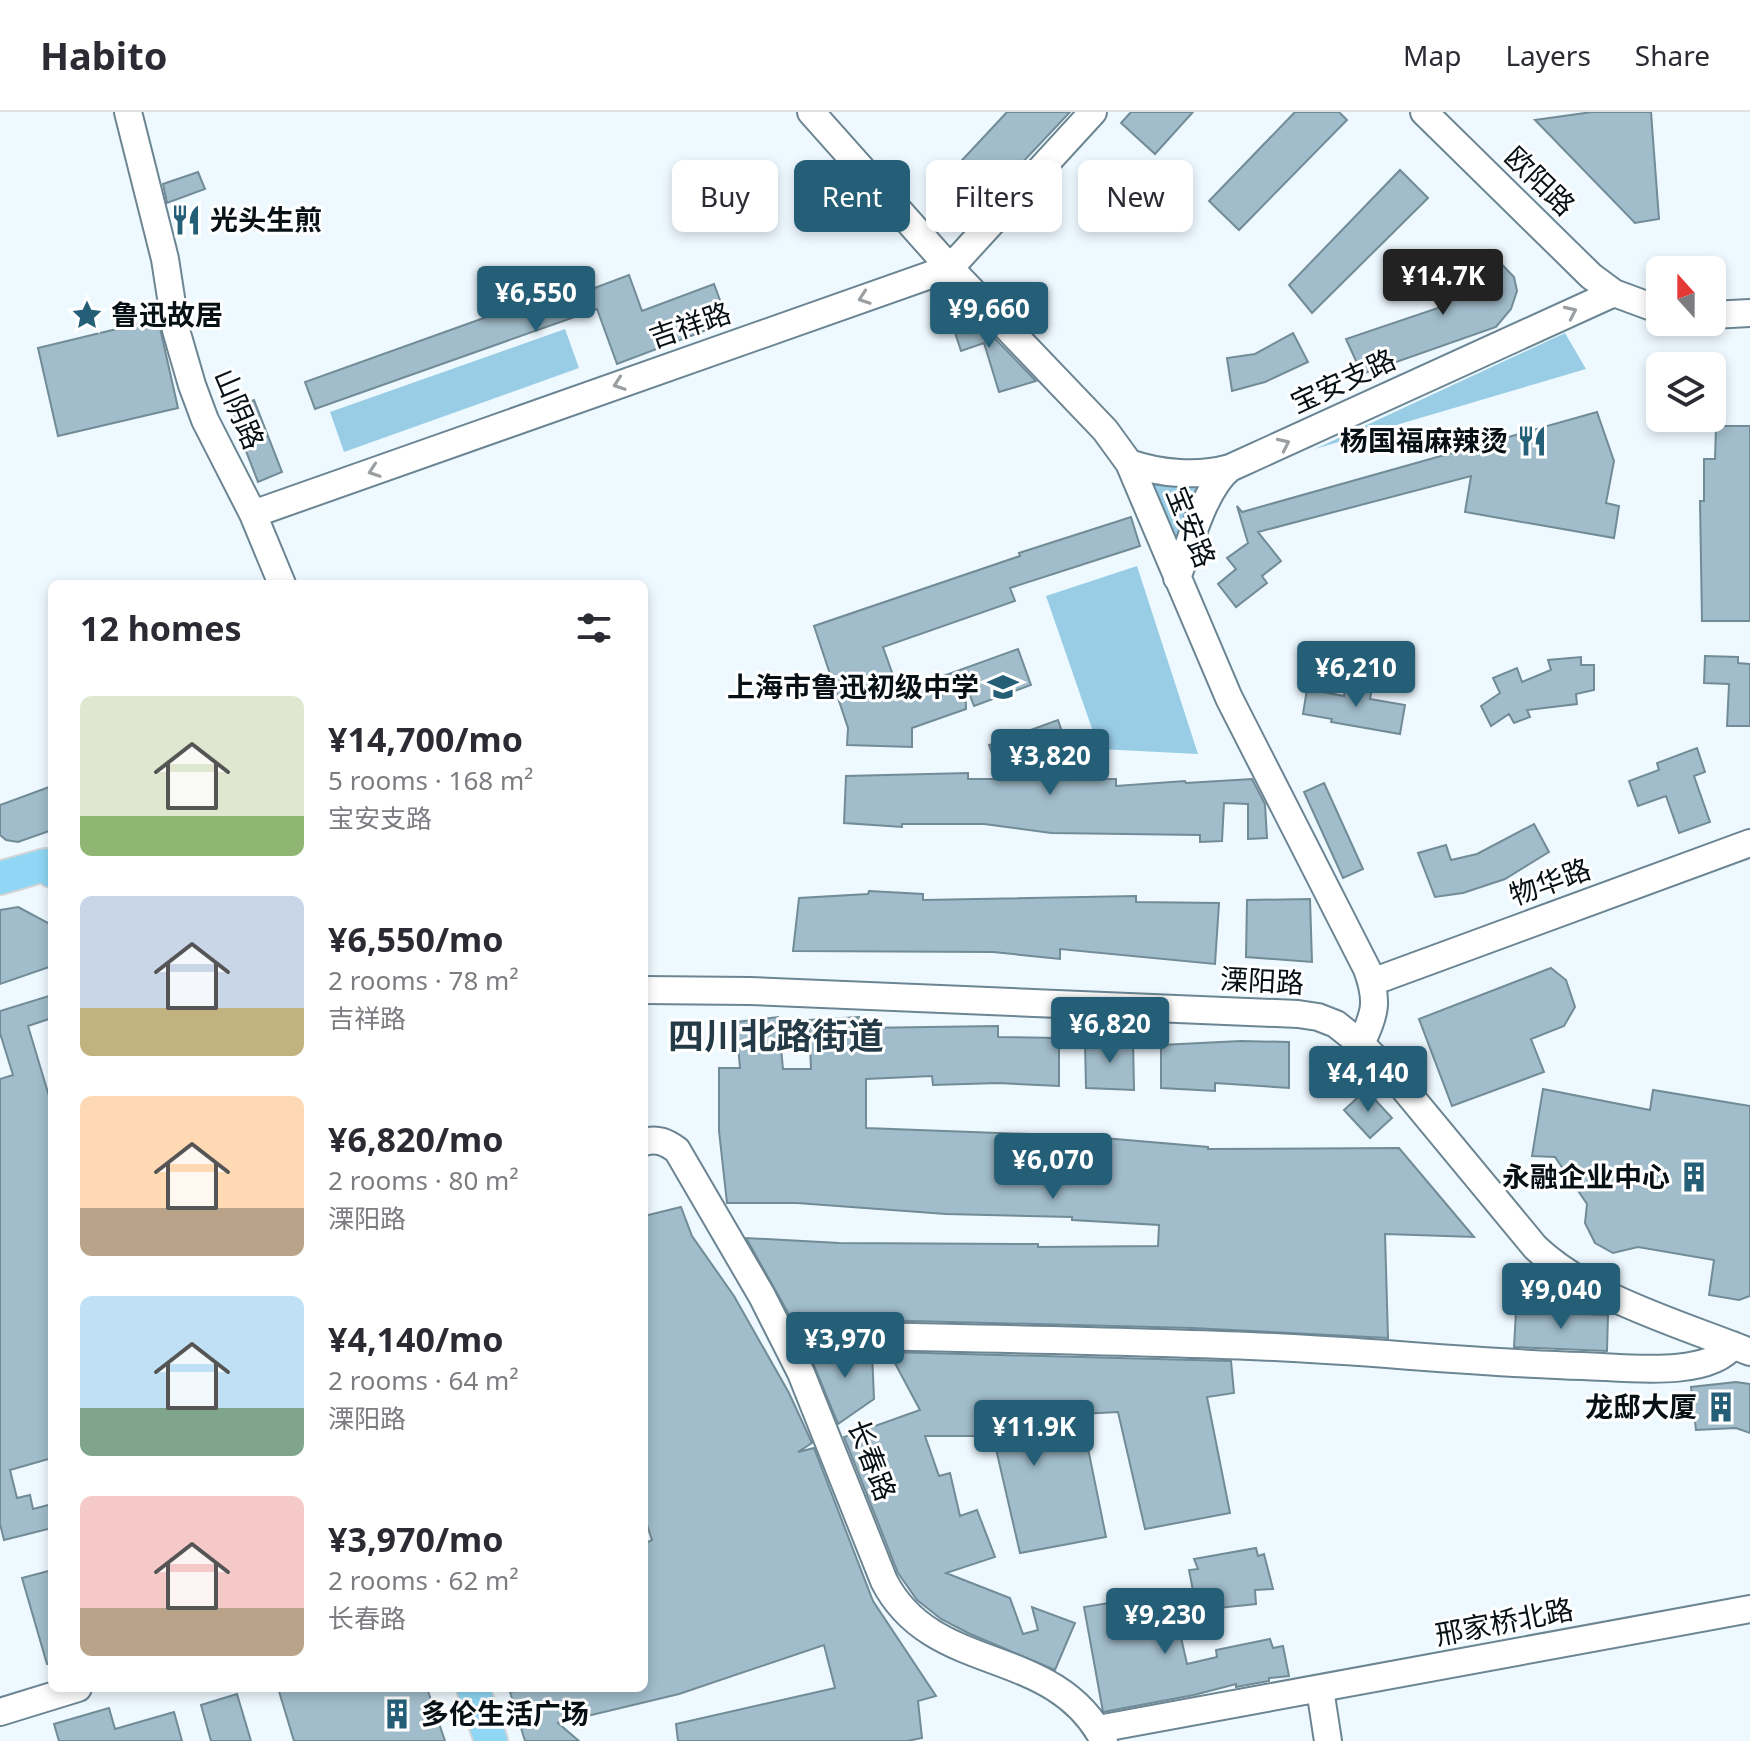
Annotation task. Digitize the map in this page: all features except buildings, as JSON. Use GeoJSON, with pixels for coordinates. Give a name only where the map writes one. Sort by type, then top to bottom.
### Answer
{"type":"FeatureCollection","features":[{"type":"Feature","properties":{"kind":"main road"},"geometry":{"type":"LineString","coordinates":[[0,878],[48,866]]}},
{"type":"Feature","properties":{"kind":"main road"},"geometry":{"type":"LineString","coordinates":[[474,1692],[491,1741]]}},
{"type":"Feature","properties":{"kind":"street","name":"山阴路"},"geometry":{"type":"LineString","coordinates":[[128,112],[165,259],[176,330],[192,385],[280,580]]}},
{"type":"Feature","properties":{"kind":"street","name":"宝安路"},"geometry":{"type":"LineString","coordinates":[[811,112],[950,268],[1105,430],[1129,463],[1235,710],[1372,982],[1375,1008],[1361,1044]]}},
{"type":"Feature","properties":{"kind":"street","name":"吉祥路"},"geometry":{"type":"LineString","coordinates":[[253,514],[950,268],[1093,112]]}},
{"type":"Feature","properties":{"kind":"street","name":"欧阳路"},"geometry":{"type":"LineString","coordinates":[[1424,112],[1591,276],[1614,293],[1646,305]]}},
{"type":"Feature","properties":{"kind":"street","name":"宝安支路"},"geometry":{"type":"LineString","coordinates":[[1129,463],[1157,471],[1204,473],[1230,468],[1614,293]]}},
{"type":"Feature","properties":{"kind":"street"},"geometry":{"type":"LineString","coordinates":[[1726,314],[1750,313]]}},
{"type":"Feature","properties":{"kind":"street"},"geometry":{"type":"LineString","coordinates":[[1177,578],[1212,490],[1230,468]]}},
{"type":"Feature","properties":{"kind":"street","name":"物华路"},"geometry":{"type":"LineString","coordinates":[[1372,982],[1750,843]]}},
{"type":"Feature","properties":{"kind":"street","name":"溧阳路"},"geometry":{"type":"LineString","coordinates":[[648,990],[750,991],[1318,1017],[1336,1024],[1396,1079],[1548,1259],[1606,1294],[1742,1348]]}},
{"type":"Feature","properties":{"kind":"street","name":"长春路"},"geometry":{"type":"LineString","coordinates":[[648,1135],[677,1150],[782,1334],[817,1408],[884,1581],[900,1606],[939,1638],[1026,1671],[1064,1692],[1078,1704],[1101,1735]]}},
{"type":"Feature","properties":{"kind":"street"},"geometry":{"type":"LineString","coordinates":[[782,1334],[1249,1346],[1622,1367],[1695,1367],[1742,1348]]}},
{"type":"Feature","properties":{"kind":"street","name":"邢家桥北路"},"geometry":{"type":"LineString","coordinates":[[1101,1735],[1320,1689],[1750,1609]]}},
{"type":"Feature","properties":{"kind":"street"},"geometry":{"type":"LineString","coordinates":[[1320,1689],[1328,1741]]}},
{"type":"Feature","properties":{"kind":"street"},"geometry":{"type":"LineString","coordinates":[[0,1712],[65,1692]]}},
{"type":"Feature","properties":{"kind":"shaded area"},"geometry":{"type":"Polygon","coordinates":[[[565,329],[579,368],[344,452],[330,412],[565,329]]]}},
{"type":"Feature","properties":{"kind":"shaded area"},"geometry":{"type":"Polygon","coordinates":[[[1565,333],[1586,369],[1315,449],[1565,333]]]}},
{"type":"Feature","properties":{"kind":"shaded area"},"geometry":{"type":"Polygon","coordinates":[[[1152,483],[1204,484],[1175,541],[1152,483]]]}},
{"type":"Feature","properties":{"kind":"shaded area"},"geometry":{"type":"Polygon","coordinates":[[[1137,566],[1198,754],[1099,749],[1046,596],[1137,566]]]}},
{"type":"Feature","properties":{"kind":"place","name":"光头生煎"},"geometry":{"type":"Point","coordinates":[186,220]}},
{"type":"Feature","properties":{"kind":"place","name":"鲁迅故居"},"geometry":{"type":"Point","coordinates":[87,315]}},
{"type":"Feature","properties":{"kind":"place","name":"杨国福麻辣烫"},"geometry":{"type":"Point","coordinates":[1532,441]}},
{"type":"Feature","properties":{"kind":"place","name":"上海市鲁迅初级中学"},"geometry":{"type":"Point","coordinates":[1003,687]}},
{"type":"Feature","properties":{"kind":"place","name":"永融企业中心"},"geometry":{"type":"Point","coordinates":[1694,1177]}},
{"type":"Feature","properties":{"kind":"place","name":"龙邸大厦"},"geometry":{"type":"Point","coordinates":[1721,1407]}},
{"type":"Feature","properties":{"kind":"place","name":"多伦生活广场"},"geometry":{"type":"Point","coordinates":[397,1714]}},
{"type":"Feature","properties":{"kind":"district","name":"四川北路街道"},"geometry":{"type":"Point","coordinates":[776,1036]}}]}
